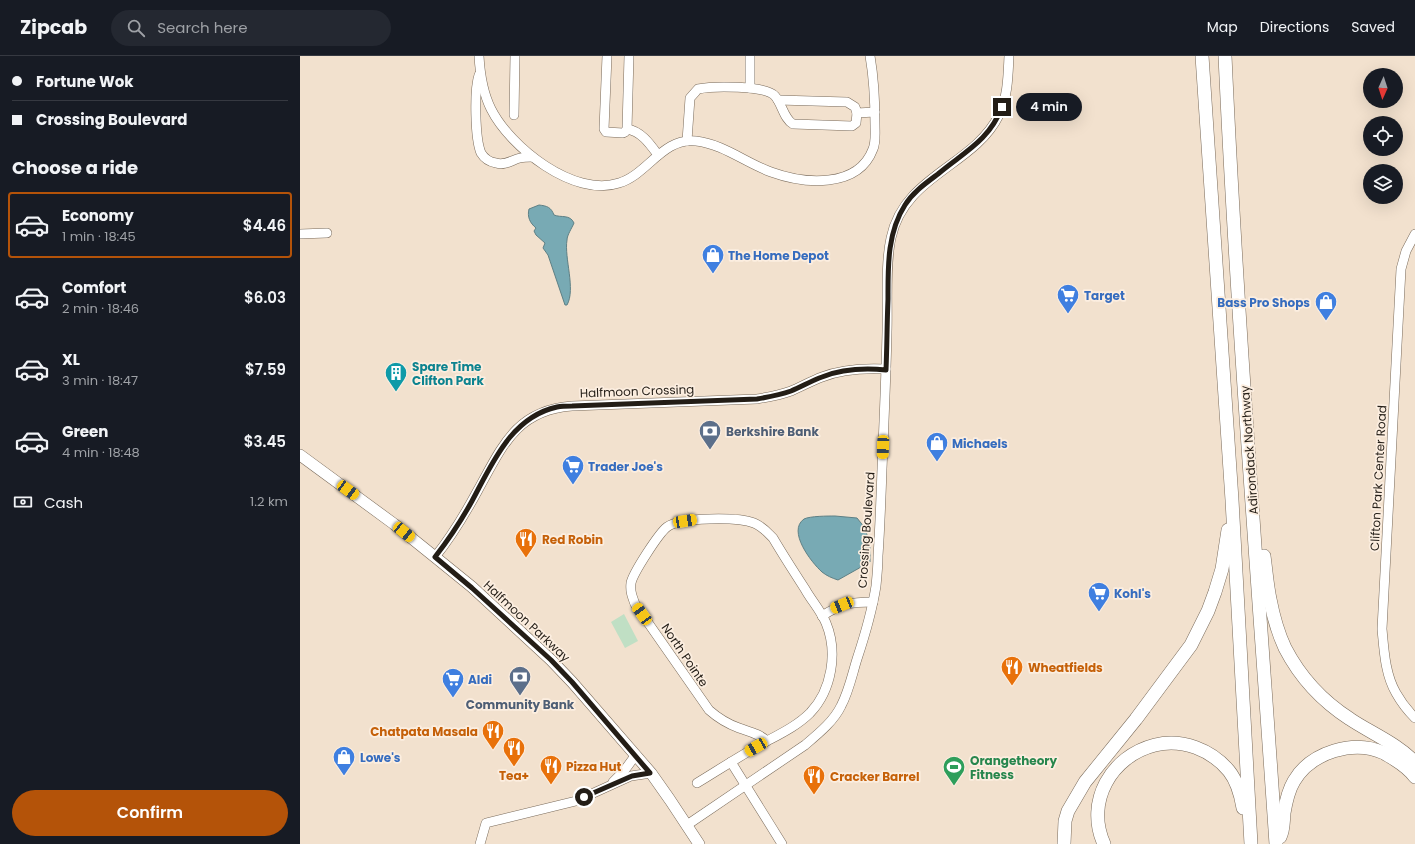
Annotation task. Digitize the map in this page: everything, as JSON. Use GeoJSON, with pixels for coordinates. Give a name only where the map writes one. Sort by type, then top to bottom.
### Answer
{"type":"FeatureCollection","features":[{"type":"Feature","properties":{"kind":"highway","name":"Adirondack Northway"},"geometry":{"type":"LineString","coordinates":[[1202,56],[1232,500],[1250,844]]}},
{"type":"Feature","properties":{"kind":"highway","name":"Adirondack Northway"},"geometry":{"type":"LineString","coordinates":[[1225,56],[1228,131],[1276,844]]}},
{"type":"Feature","properties":{"kind":"highway"},"geometry":{"type":"LineString","coordinates":[[1064,844],[1065,822],[1068,810],[1074,799],[1085,782],[1167,678],[1191,645],[1208,611],[1222,569],[1232,500]]}},
{"type":"Feature","properties":{"kind":"highway"},"geometry":{"type":"LineString","coordinates":[[1253,515],[1263,548],[1269,597],[1275,620],[1285,647],[1293,660],[1307,681],[1332,706],[1350,720],[1386,740],[1415,762]]}},
{"type":"Feature","properties":{"kind":"highway"},"geometry":{"type":"LineString","coordinates":[[1104,844],[1098,822],[1097,809],[1099,798],[1109,776],[1128,757],[1142,749],[1157,744],[1182,743],[1207,752],[1223,764],[1230,772],[1242,801],[1250,844]]}},
{"type":"Feature","properties":{"kind":"highway"},"geometry":{"type":"LineString","coordinates":[[1276,844],[1283,830],[1284,814],[1289,791],[1295,779],[1311,763],[1323,755],[1350,747],[1368,748],[1383,753],[1402,764],[1415,777]]}},
{"type":"Feature","properties":{"kind":"main road","name":"Halfmoon Parkway"},"geometry":{"type":"LineString","coordinates":[[300,455],[394,524],[435,557],[472,588],[551,660],[572,682],[650,773],[699,844]]}},
{"type":"Feature","properties":{"kind":"street"},"geometry":{"type":"LineString","coordinates":[[479,56],[484,93],[490,109],[508,134],[532,156],[570,179],[583,184],[606,186],[618,184],[628,180],[670,147],[687,141],[696,141],[722,148],[773,173],[787,177],[827,181],[840,178],[855,171],[866,162],[873,149],[875,140],[874,78],[870,56]]}},
{"type":"Feature","properties":{"kind":"street"},"geometry":{"type":"LineString","coordinates":[[514,115],[515,56]]}},
{"type":"Feature","properties":{"kind":"street"},"geometry":{"type":"LineString","coordinates":[[607,56],[604,130],[606,132],[624,133],[627,129],[629,56]]}},
{"type":"Feature","properties":{"kind":"street"},"geometry":{"type":"LineString","coordinates":[[750,56],[750,88]]}},
{"type":"Feature","properties":{"kind":"street","name":"Crossing Boulevard"},"geometry":{"type":"LineString","coordinates":[[686,825],[746,786],[810,741],[841,708],[865,633],[876,584],[880,536],[886,370],[888,259],[891,237],[905,204],[918,190],[982,140],[999,116],[1006,98],[1009,56]]}},
{"type":"Feature","properties":{"kind":"street"},"geometry":{"type":"LineString","coordinates":[[481,70],[478,79],[476,101],[479,146],[483,156],[492,162],[501,164],[506,164],[518,158],[532,156]]}},
{"type":"Feature","properties":{"kind":"street"},"geometry":{"type":"LineString","coordinates":[[687,141],[689,101],[691,95],[696,90],[704,88],[756,88],[771,92],[778,100],[789,121],[793,124],[852,126],[856,123],[857,112],[855,107],[847,102],[778,100]]}},
{"type":"Feature","properties":{"kind":"street"},"geometry":{"type":"LineString","coordinates":[[857,112],[875,112]]}},
{"type":"Feature","properties":{"kind":"street"},"geometry":{"type":"LineString","coordinates":[[627,129],[634,130],[639,133],[658,155]]}},
{"type":"Feature","properties":{"kind":"street"},"geometry":{"type":"LineString","coordinates":[[300,234],[327,233]]}},
{"type":"Feature","properties":{"kind":"street","name":"Clifton Park Center Road"},"geometry":{"type":"LineString","coordinates":[[1415,234],[1406,251],[1401,269],[1382,629],[1385,658],[1390,678],[1396,693],[1415,718]]}},
{"type":"Feature","properties":{"kind":"street","name":"Halfmoon Crossing"},"geometry":{"type":"LineString","coordinates":[[435,557],[447,542],[465,513],[507,439],[520,426],[544,411],[557,407],[572,406],[757,399],[775,396],[791,391],[822,377],[840,372],[871,369],[886,370]]}},
{"type":"Feature","properties":{"kind":"street","name":"North Pointe"},"geometry":{"type":"LineString","coordinates":[[697,784],[731,762],[781,734],[810,714],[819,703],[824,692],[831,668],[833,648],[831,637],[825,621],[773,538],[762,526],[752,522],[725,519],[695,520],[675,523],[666,527],[634,574],[631,582],[630,593],[635,604],[702,701],[717,717],[739,728],[756,732],[767,741]]}},
{"type":"Feature","properties":{"kind":"street"},"geometry":{"type":"LineString","coordinates":[[822,616],[842,605],[873,602]]}},
{"type":"Feature","properties":{"kind":"street"},"geometry":{"type":"LineString","coordinates":[[611,785],[635,756]]}},
{"type":"Feature","properties":{"kind":"street"},"geometry":{"type":"LineString","coordinates":[[731,762],[782,844]]}},
{"type":"Feature","properties":{"kind":"street"},"geometry":{"type":"LineString","coordinates":[[480,844],[486,822],[576,801],[632,776],[650,773]]}},
{"type":"Feature","properties":{"kind":"green space"},"geometry":{"type":"Polygon","coordinates":[[[624,614],[638,641],[625,648],[611,622],[624,614]]]}},
{"type":"Feature","properties":{"kind":"water"},"geometry":{"type":"Polygon","coordinates":[[[539,205],[548,207],[552,210],[554,215],[570,218],[574,223],[567,240],[570,291],[567,305],[565,305],[548,255],[543,248],[545,243],[536,235],[534,231],[536,228],[532,224],[529,217],[529,209],[539,205]]]}},
{"type":"Feature","properties":{"kind":"water"},"geometry":{"type":"Polygon","coordinates":[[[835,516],[857,518],[865,528],[870,545],[870,562],[838,580],[824,573],[812,561],[802,546],[798,531],[799,524],[804,519],[835,516]]]}},
{"type":"Feature","properties":{"kind":"place","name":"The Home Depot"},"geometry":{"type":"Point","coordinates":[713,274]}},
{"type":"Feature","properties":{"kind":"place","name":"Target"},"geometry":{"type":"Point","coordinates":[1068,314]}},
{"type":"Feature","properties":{"kind":"place","name":"Bass Pro Shops"},"geometry":{"type":"Point","coordinates":[1326,322]}},
{"type":"Feature","properties":{"kind":"place","name":"Spare Time Clifton Park"},"geometry":{"type":"Point","coordinates":[396,392]}},
{"type":"Feature","properties":{"kind":"place","name":"Berkshire Bank"},"geometry":{"type":"Point","coordinates":[710,450]}},
{"type":"Feature","properties":{"kind":"place","name":"Michaels"},"geometry":{"type":"Point","coordinates":[937,462]}},
{"type":"Feature","properties":{"kind":"place","name":"Trader Joe's"},"geometry":{"type":"Point","coordinates":[573,486]}},
{"type":"Feature","properties":{"kind":"place","name":"Red Robin"},"geometry":{"type":"Point","coordinates":[526,558]}},
{"type":"Feature","properties":{"kind":"place","name":"Kohl's"},"geometry":{"type":"Point","coordinates":[1099,612]}},
{"type":"Feature","properties":{"kind":"place","name":"Wheatfields"},"geometry":{"type":"Point","coordinates":[1012,686]}},
{"type":"Feature","properties":{"kind":"place","name":"Community Bank"},"geometry":{"type":"Point","coordinates":[520,696]}},
{"type":"Feature","properties":{"kind":"place","name":"Aldi"},"geometry":{"type":"Point","coordinates":[453,698]}},
{"type":"Feature","properties":{"kind":"place","name":"Chatpata Masala"},"geometry":{"type":"Point","coordinates":[493,750]}},
{"type":"Feature","properties":{"kind":"place","name":"Tea+"},"geometry":{"type":"Point","coordinates":[514,768]}},
{"type":"Feature","properties":{"kind":"place","name":"Lowe's"},"geometry":{"type":"Point","coordinates":[344,776]}},
{"type":"Feature","properties":{"kind":"place","name":"Pizza Hut"},"geometry":{"type":"Point","coordinates":[551,786]}},
{"type":"Feature","properties":{"kind":"place","name":"Orangetheory Fitness"},"geometry":{"type":"Point","coordinates":[954,786]}},
{"type":"Feature","properties":{"kind":"place","name":"Cracker Barrel"},"geometry":{"type":"Point","coordinates":[814,796]}},
{"type":"Feature","properties":{"kind":"route"},"geometry":{"type":"LineString","coordinates":[[584,797],[632,776],[650,773],[572,682],[551,660],[472,588],[435,557],[447,542],[465,513],[507,439],[520,426],[544,411],[557,407],[572,406],[757,399],[775,396],[791,391],[822,377],[840,372],[871,369],[886,370],[888,259],[891,237],[899,216],[905,204],[918,190],[982,140],[999,116],[1002,107]]}}]}
